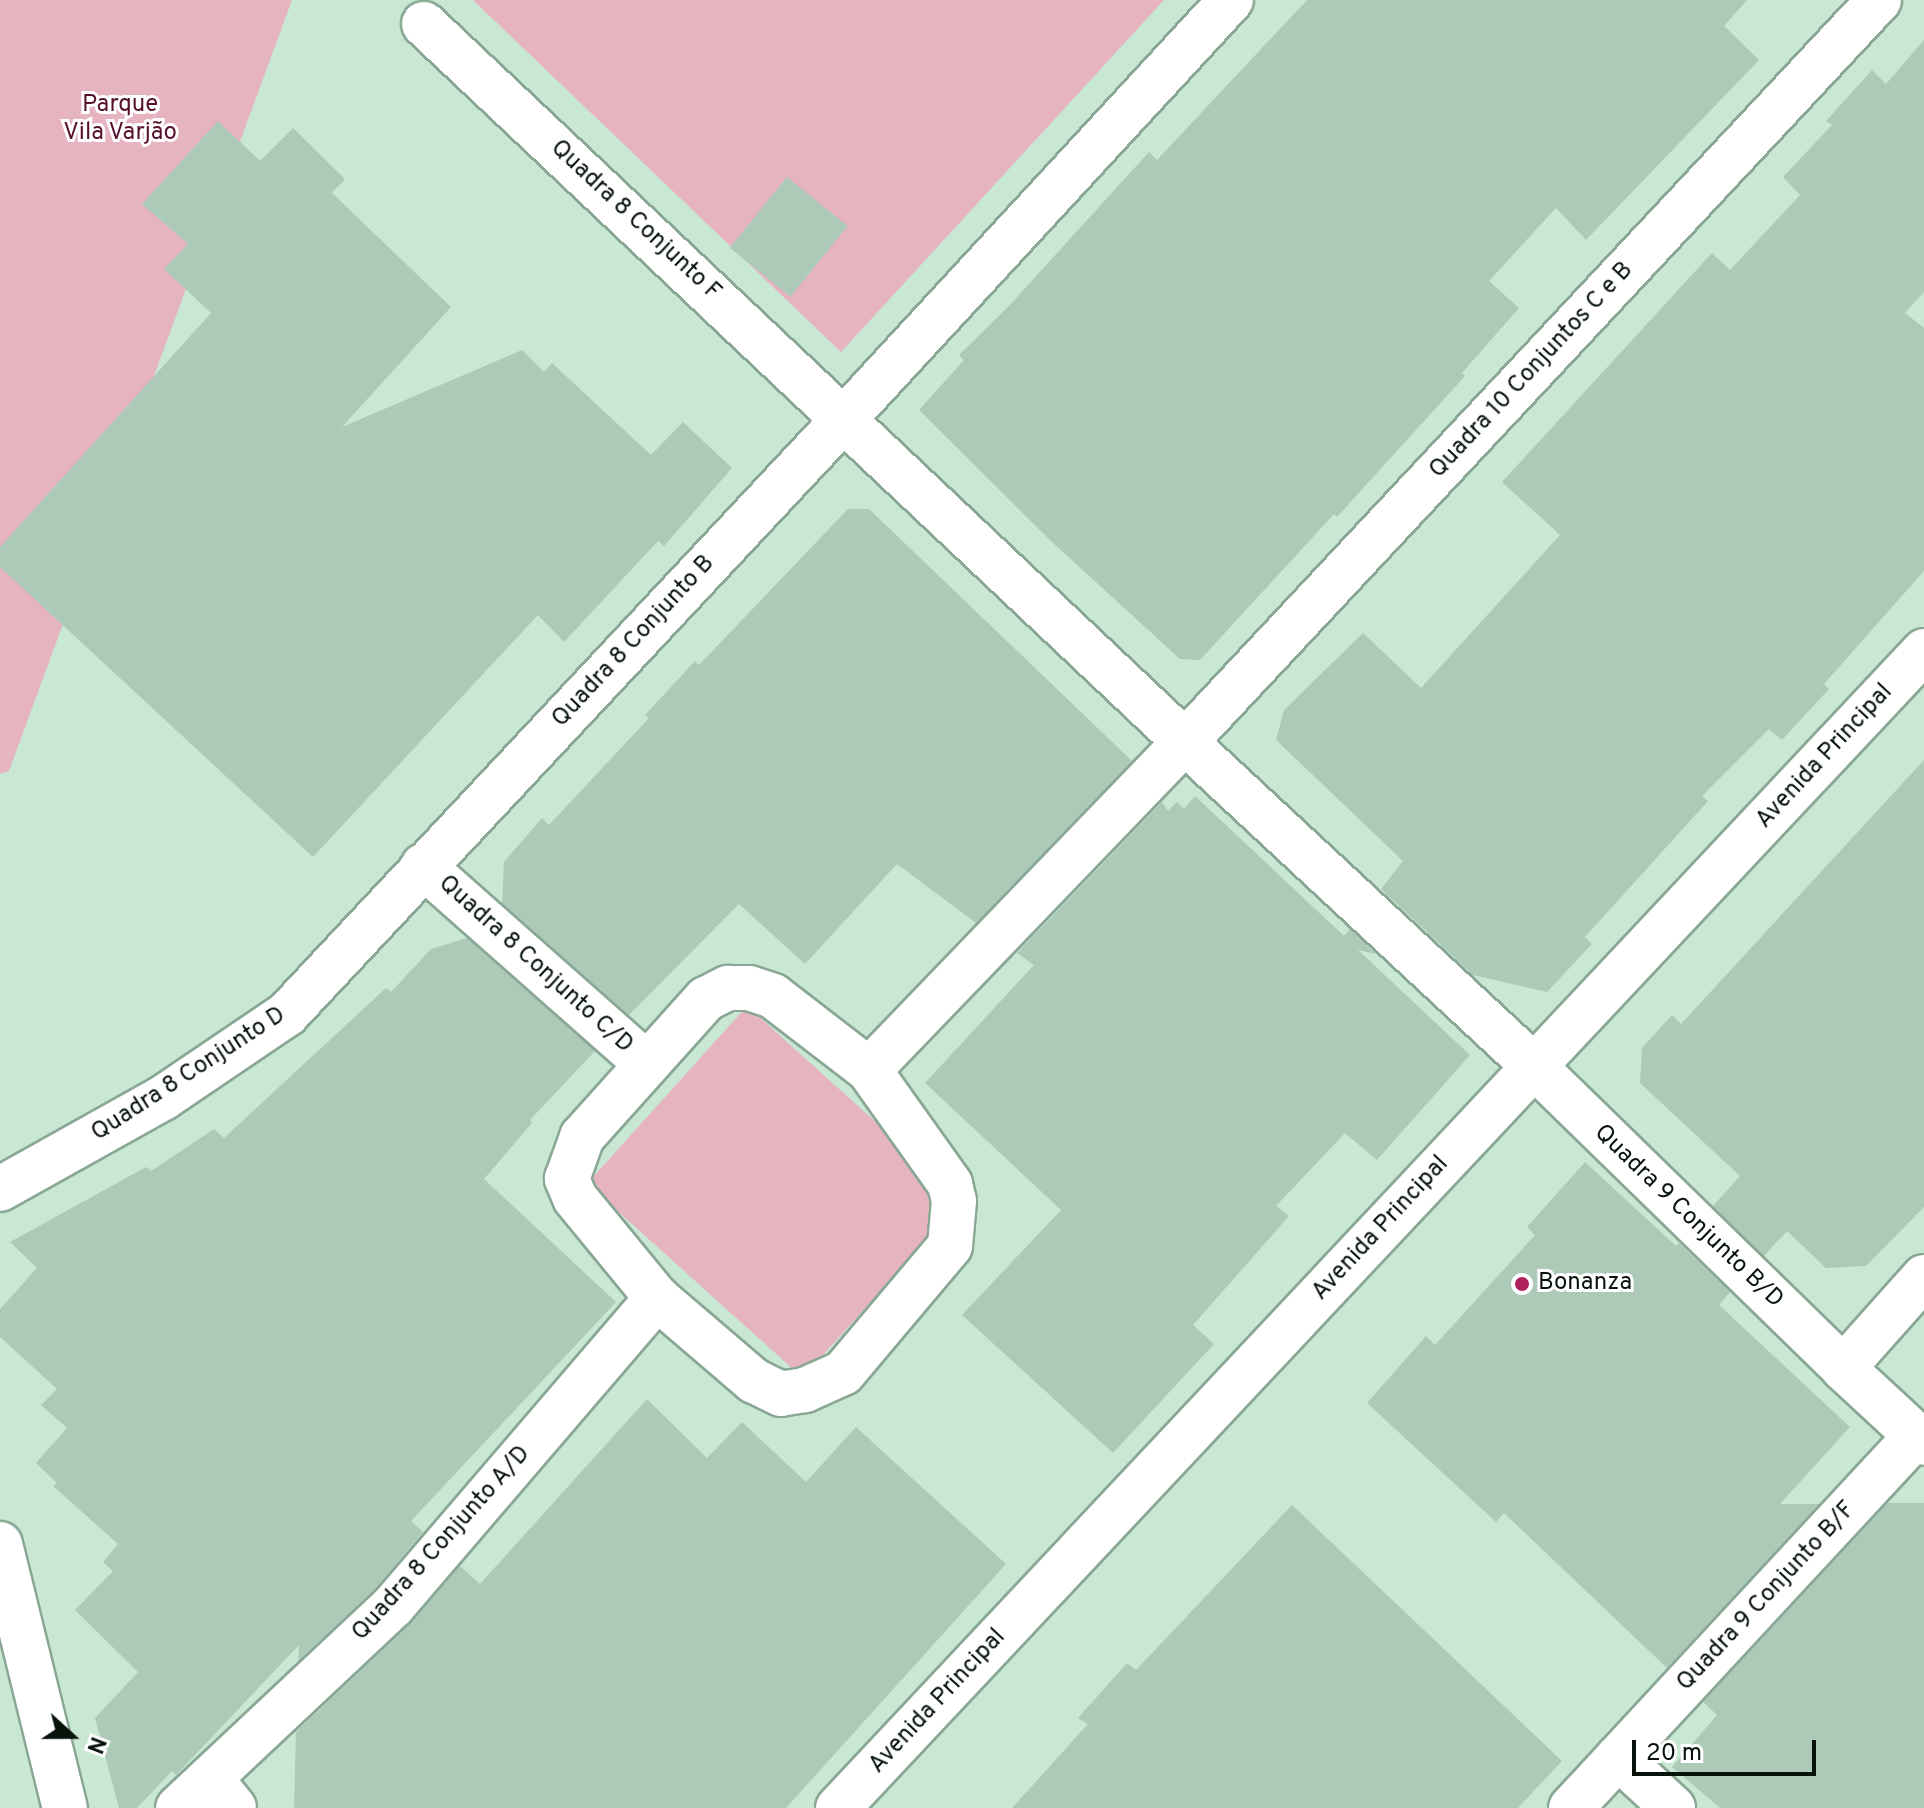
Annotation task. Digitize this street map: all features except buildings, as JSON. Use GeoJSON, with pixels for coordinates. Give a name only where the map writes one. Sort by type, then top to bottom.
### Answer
{"type":"FeatureCollection","features":[{"type":"Feature","properties":{"kind":"street","name":"Quadra 8 Conjunto B"},"geometry":{"type":"LineString","coordinates":[[423,866],[845,418],[1231,0]]}},
{"type":"Feature","properties":{"kind":"street","name":"Quadra 10 Conjuntos C e B"},"geometry":{"type":"LineString","coordinates":[[869,1070],[1185,742],[1879,0]]}},
{"type":"Feature","properties":{"kind":"street","name":"Quadra 8 Conjunto F"},"geometry":{"type":"LineString","coordinates":[[424,24],[1185,742]]}},
{"type":"Feature","properties":{"kind":"street","name":"Avenida Principal"},"geometry":{"type":"LineString","coordinates":[[838,1808],[1924,651]]}},
{"type":"Feature","properties":{"kind":"street","name":"Quadra 9 Conjunto B/D"},"geometry":{"type":"LineString","coordinates":[[1185,742],[1534,1066],[1843,1368],[1920,1439]]}},
{"type":"Feature","properties":{"kind":"street","name":"Quadra 8 Conjunto C/D"},"geometry":{"type":"LineString","coordinates":[[423,866],[647,1064]]}},
{"type":"Feature","properties":{"kind":"street","name":"Quadra 8 Conjunto D"},"geometry":{"type":"LineString","coordinates":[[0,1189],[163,1098],[287,1014],[423,866]]}},
{"type":"Feature","properties":{"kind":"street"},"geometry":{"type":"LineString","coordinates":[[728,988],[749,988],[773,996],[869,1070],[950,1184],[954,1234],[950,1246],[843,1373],[805,1390],[781,1394],[754,1381],[657,1298],[575,1198],[567,1179],[582,1137],[647,1064],[706,999],[728,988]]}},
{"type":"Feature","properties":{"kind":"street"},"geometry":{"type":"LineString","coordinates":[[1843,1368],[1924,1277]]}},
{"type":"Feature","properties":{"kind":"street","name":"Quadra 8 Conjunto A/D"},"geometry":{"type":"LineString","coordinates":[[178,1808],[222,1793],[393,1606],[657,1298]]}},
{"type":"Feature","properties":{"kind":"street","name":"Quadra 9 Conjunto B/F"},"geometry":{"type":"LineString","coordinates":[[1571,1808],[1920,1439]]}},
{"type":"Feature","properties":{"kind":"street"},"geometry":{"type":"LineString","coordinates":[[0,1544],[65,1808]]}},
{"type":"Feature","properties":{"kind":"street"},"geometry":{"type":"LineString","coordinates":[[1618,1757],[1673,1808]]}},
{"type":"Feature","properties":{"kind":"green space","name":"Parque Vila Varjão"},"geometry":{"type":"Polygon","coordinates":[[[0,0],[292,0],[9,771],[0,774],[0,0]]]}},
{"type":"Feature","properties":{"kind":"green space"},"geometry":{"type":"Polygon","coordinates":[[[473,0],[1164,0],[841,352],[473,0]]]}},
{"type":"Feature","properties":{"kind":"green space"},"geometry":{"type":"Polygon","coordinates":[[[747,1006],[963,1200],[803,1378],[587,1184],[747,1006]]]}},
{"type":"Feature","properties":{"kind":"place","name":"Bonanza"},"geometry":{"type":"Point","coordinates":[1522,1284]}}]}
